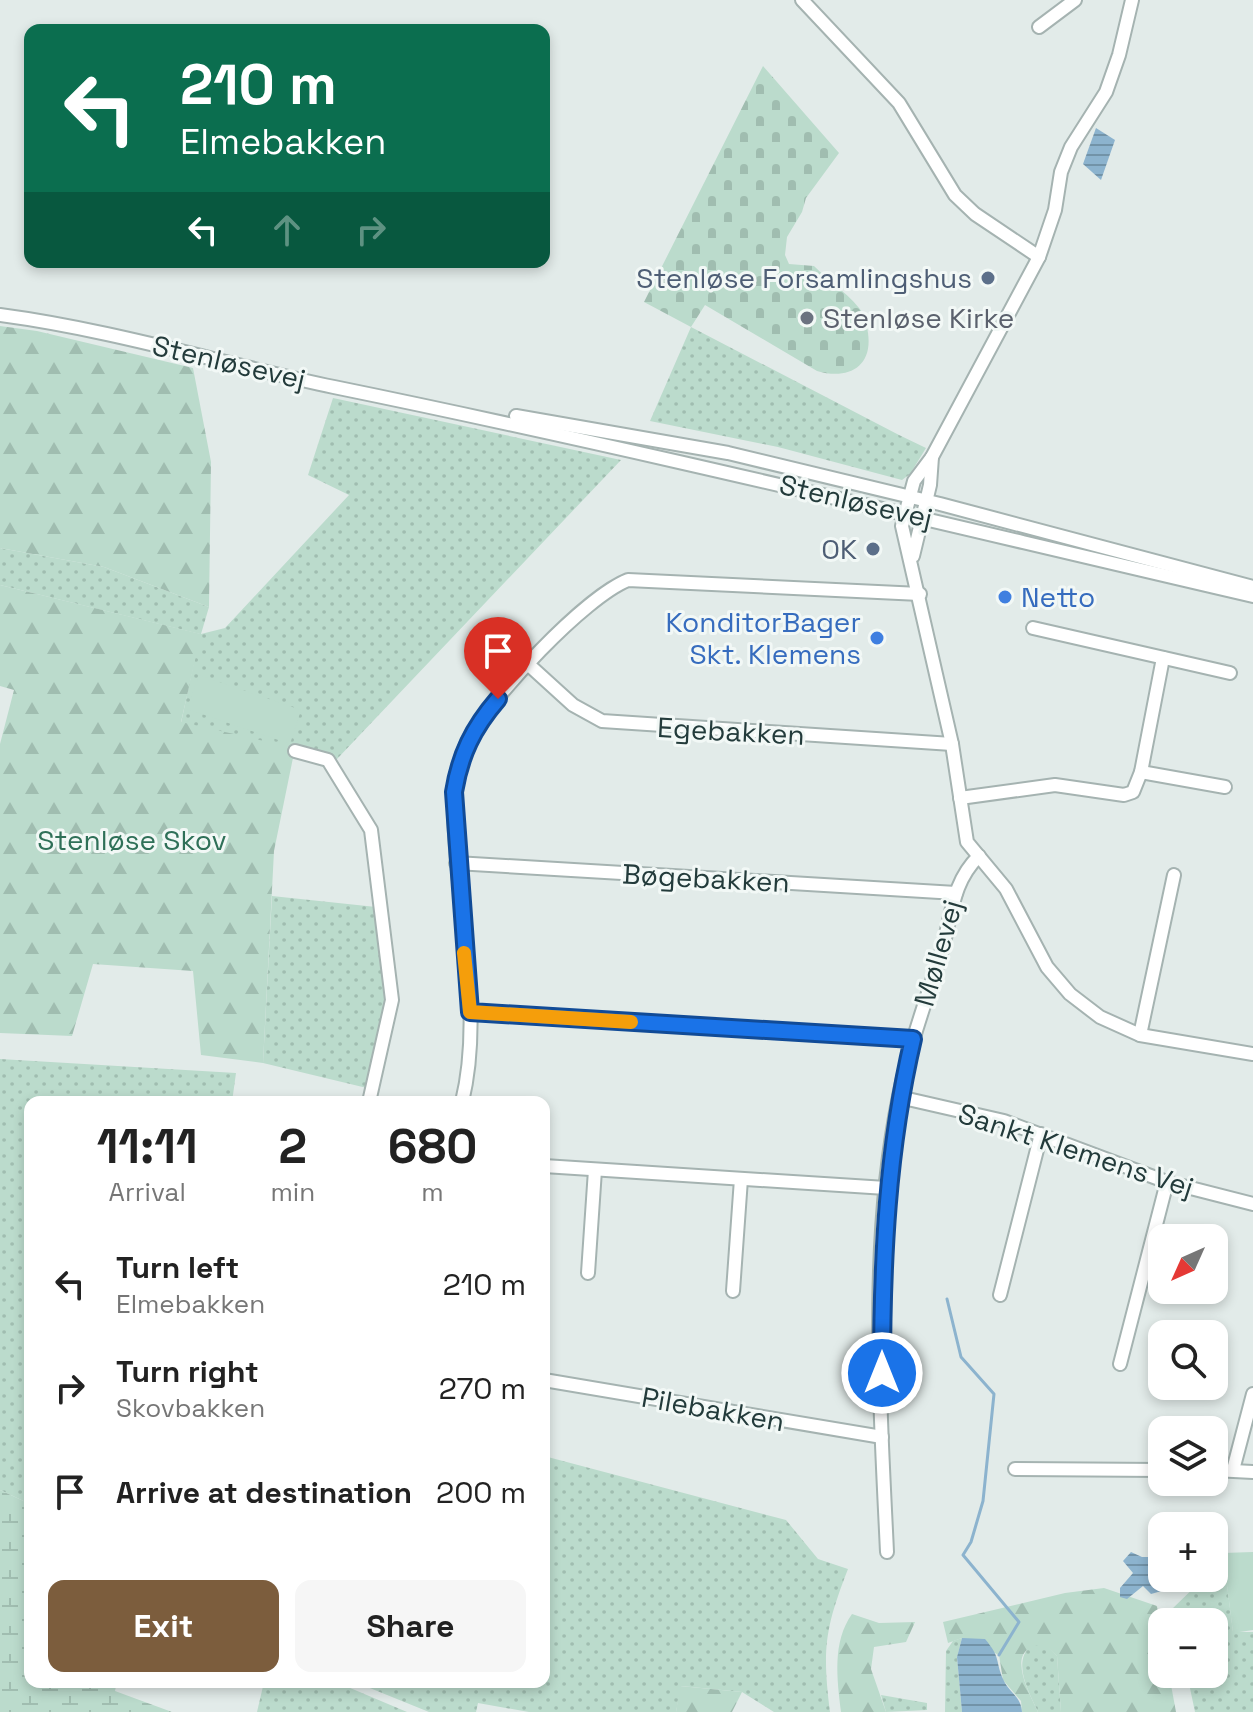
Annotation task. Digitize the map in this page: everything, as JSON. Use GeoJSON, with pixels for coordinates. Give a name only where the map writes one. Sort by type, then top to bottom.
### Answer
{"type":"FeatureCollection","features":[{"type":"Feature","properties":{"kind":"street"},"geometry":{"type":"LineString","coordinates":[[802,0],[899,103],[955,195],[975,214],[1039,257]]}},
{"type":"Feature","properties":{"kind":"street"},"geometry":{"type":"LineString","coordinates":[[1039,27],[1075,0]]}},
{"type":"Feature","properties":{"kind":"street"},"geometry":{"type":"LineString","coordinates":[[1132,0],[1119,55],[1106,92],[1071,147],[1061,172],[1055,210],[1039,257],[932,457],[908,495],[902,526],[913,560],[952,744],[967,842],[1006,889],[1047,967],[1070,994],[1100,1017],[1140,1035],[1253,1054]]}},
{"type":"Feature","properties":{"kind":"street","name":"Stenløsevej"},"geometry":{"type":"LineString","coordinates":[[0,315],[96,332],[332,386],[458,411],[904,512],[1253,596]]}},
{"type":"Feature","properties":{"kind":"street","name":"Stenløsevej"},"geometry":{"type":"LineString","coordinates":[[458,411],[493,412],[728,453],[908,495],[1253,587]]}},
{"type":"Feature","properties":{"kind":"street"},"geometry":{"type":"LineString","coordinates":[[913,560],[932,457]]}},
{"type":"Feature","properties":{"kind":"street"},"geometry":{"type":"LineString","coordinates":[[464,1096],[469,1076],[470,1012],[456,863],[454,792],[458,764],[483,717],[529,665],[585,605],[608,588],[628,580],[920,594]]}},
{"type":"Feature","properties":{"kind":"street"},"geometry":{"type":"LineString","coordinates":[[1033,628],[1230,673]]}},
{"type":"Feature","properties":{"kind":"street"},"geometry":{"type":"LineString","coordinates":[[960,798],[1055,785],[1124,795],[1133,792],[1141,772],[1163,658]]}},
{"type":"Feature","properties":{"kind":"street","name":"Egebakken"},"geometry":{"type":"LineString","coordinates":[[529,665],[573,705],[602,721],[952,744]]}},
{"type":"Feature","properties":{"kind":"street"},"geometry":{"type":"LineString","coordinates":[[295,751],[328,760],[371,830],[392,1000],[370,1096]]}},
{"type":"Feature","properties":{"kind":"street"},"geometry":{"type":"LineString","coordinates":[[1141,772],[1225,787]]}},
{"type":"Feature","properties":{"kind":"street","name":"Møllevej"},"geometry":{"type":"LineString","coordinates":[[887,1552],[882,1437],[886,1188],[899,1097],[913,1039],[943,948],[956,893],[965,869],[979,856]]}},
{"type":"Feature","properties":{"kind":"street","name":"Bøgebakken"},"geometry":{"type":"LineString","coordinates":[[456,863],[956,893]]}},
{"type":"Feature","properties":{"kind":"street"},"geometry":{"type":"LineString","coordinates":[[1140,1035],[1174,875]]}},
{"type":"Feature","properties":{"kind":"street"},"geometry":{"type":"LineString","coordinates":[[470,1012],[913,1039]]}},
{"type":"Feature","properties":{"kind":"street","name":"Sankt Klemens Vej"},"geometry":{"type":"LineString","coordinates":[[899,1097],[1004,1121],[1167,1182],[1253,1204]]}},
{"type":"Feature","properties":{"kind":"street"},"geometry":{"type":"LineString","coordinates":[[1000,1295],[1041,1134]]}},
{"type":"Feature","properties":{"kind":"street"},"geometry":{"type":"LineString","coordinates":[[550,1166],[886,1188]]}},
{"type":"Feature","properties":{"kind":"street"},"geometry":{"type":"LineString","coordinates":[[588,1273],[595,1170]]}},
{"type":"Feature","properties":{"kind":"street"},"geometry":{"type":"LineString","coordinates":[[733,1291],[741,1179]]}},
{"type":"Feature","properties":{"kind":"street"},"geometry":{"type":"LineString","coordinates":[[1120,1364],[1167,1182]]}},
{"type":"Feature","properties":{"kind":"street","name":"Pilebakken"},"geometry":{"type":"LineString","coordinates":[[550,1381],[882,1437]]}},
{"type":"Feature","properties":{"kind":"street"},"geometry":{"type":"LineString","coordinates":[[1233,1470],[1253,1394]]}},
{"type":"Feature","properties":{"kind":"street"},"geometry":{"type":"LineString","coordinates":[[1015,1469],[1148,1470]]}},
{"type":"Feature","properties":{"kind":"street"},"geometry":{"type":"LineString","coordinates":[[1228,1470],[1253,1472]]}},
{"type":"Feature","properties":{"kind":"green space"},"geometry":{"type":"Polygon","coordinates":[[[763,66],[839,153],[806,198],[802,212],[787,237],[785,255],[789,264],[814,266],[865,317],[868,333],[866,355],[862,363],[848,372],[817,371],[705,305],[691,327],[644,302],[763,66]]]}},
{"type":"Feature","properties":{"kind":"green space"},"geometry":{"type":"Polygon","coordinates":[[[0,326],[37,331],[193,368],[211,462],[209,607],[104,567],[0,548],[0,326]]]}},
{"type":"Feature","properties":{"kind":"green space"},"geometry":{"type":"Polygon","coordinates":[[[691,327],[926,448],[910,474],[902,480],[778,447],[650,421],[691,327]]]}},
{"type":"Feature","properties":{"kind":"green space"},"geometry":{"type":"Polygon","coordinates":[[[333,398],[621,460],[337,759],[181,723],[200,634],[0,585],[0,548],[104,567],[209,607],[201,634],[225,628],[349,495],[308,475],[333,398]]]}},
{"type":"Feature","properties":{"kind":"green space","name":"Stenløse Skov"},"geometry":{"type":"Polygon","coordinates":[[[0,585],[201,634],[181,722],[295,748],[274,851],[263,1063],[201,1055],[193,971],[93,964],[72,1036],[0,1033],[0,744],[14,690],[0,686],[0,585]]]}},
{"type":"Feature","properties":{"kind":"green space"},"geometry":{"type":"Polygon","coordinates":[[[199,675],[301,710],[290,744],[187,709],[199,675]]]}},
{"type":"Feature","properties":{"kind":"green space"},"geometry":{"type":"Polygon","coordinates":[[[272,896],[376,907],[388,999],[371,1089],[263,1063],[272,896]]]}},
{"type":"Feature","properties":{"kind":"green space"},"geometry":{"type":"Polygon","coordinates":[[[0,1059],[236,1073],[233,1096],[24,1096],[24,1501],[0,1490],[0,1059]]]}},
{"type":"Feature","properties":{"kind":"green space"},"geometry":{"type":"Polygon","coordinates":[[[550,1458],[786,1520],[818,1559],[848,1569],[834,1607],[827,1639],[830,1712],[774,1712],[742,1692],[681,1686],[676,1712],[529,1712],[478,1703],[476,1712],[429,1712],[370,1688],[550,1688],[550,1458]]]}},
{"type":"Feature","properties":{"kind":"green space"},"geometry":{"type":"Polygon","coordinates":[[[0,1490],[24,1501],[24,1688],[116,1688],[115,1691],[172,1712],[0,1712],[0,1490]]]}},
{"type":"Feature","properties":{"kind":"green space"},"geometry":{"type":"Polygon","coordinates":[[[1253,1552],[1253,1630],[1233,1633],[1228,1592],[1228,1553],[1253,1552]]]}},
{"type":"Feature","properties":{"kind":"green space"},"geometry":{"type":"Polygon","coordinates":[[[1104,1588],[1157,1606],[1148,1608],[1148,1688],[1172,1688],[1176,1712],[1061,1712],[1057,1656],[1046,1645],[1025,1652],[1022,1660],[1024,1680],[1038,1712],[1022,1712],[1021,1701],[1003,1680],[999,1655],[962,1638],[948,1643],[943,1622],[1065,1593],[1104,1588]]]}},
{"type":"Feature","properties":{"kind":"green space"},"geometry":{"type":"Polygon","coordinates":[[[1190,1592],[1228,1592],[1233,1632],[1253,1632],[1253,1712],[1195,1712],[1190,1688],[1228,1688],[1228,1608],[1173,1608],[1190,1592]]]}},
{"type":"Feature","properties":{"kind":"green space"},"geometry":{"type":"Polygon","coordinates":[[[852,1614],[879,1623],[915,1622],[906,1642],[874,1647],[871,1669],[886,1712],[841,1712],[837,1674],[839,1649],[841,1636],[852,1614]]]}},
{"type":"Feature","properties":{"kind":"green space"},"geometry":{"type":"Polygon","coordinates":[[[962,1638],[957,1657],[962,1712],[945,1712],[946,1651],[953,1641],[962,1638]]]}},
{"type":"Feature","properties":{"kind":"green space"},"geometry":{"type":"Polygon","coordinates":[[[1032,1644],[1046,1644],[1057,1656],[1061,1712],[1038,1712],[1030,1695],[1022,1668],[1026,1651],[1032,1644]]]}},
{"type":"Feature","properties":{"kind":"green space"},"geometry":{"type":"Polygon","coordinates":[[[680,1686],[742,1692],[732,1712],[676,1712],[680,1686]]]}},
{"type":"Feature","properties":{"kind":"green space"},"geometry":{"type":"Polygon","coordinates":[[[263,1688],[350,1688],[407,1712],[257,1712],[263,1688]]]}},
{"type":"Feature","properties":{"kind":"green space"},"geometry":{"type":"Polygon","coordinates":[[[881,1695],[927,1703],[927,1710],[886,1712],[881,1695]]]}},
{"type":"Feature","properties":{"kind":"water"},"geometry":{"type":"Polygon","coordinates":[[[1096,128],[1115,140],[1101,180],[1083,164],[1096,128]]]}},
{"type":"Feature","properties":{"kind":"water"},"geometry":{"type":"Polygon","coordinates":[[[1131,1552],[1148,1557],[1148,1591],[1143,1586],[1127,1599],[1120,1597],[1120,1588],[1133,1573],[1123,1561],[1131,1552]]]}},
{"type":"Feature","properties":{"kind":"water"},"geometry":{"type":"Polygon","coordinates":[[[962,1638],[985,1639],[1022,1712],[962,1712],[957,1657],[962,1638]]]}},
{"type":"Feature","properties":{"kind":"waterway"},"geometry":{"type":"LineString","coordinates":[[947,1299],[961,1357],[994,1394],[983,1501],[971,1542],[963,1555],[1019,1622],[999,1655]]}},
{"type":"Feature","properties":{"kind":"slow traffic"},"geometry":{"type":"LineString","coordinates":[[464,953],[470,1012],[631,1022]]}},
{"type":"Feature","properties":{"kind":"place","name":"Stenløse Forsamlingshus"},"geometry":{"type":"Point","coordinates":[988,278]}},
{"type":"Feature","properties":{"kind":"place","name":"Stenløse Kirke"},"geometry":{"type":"Point","coordinates":[807,318]}},
{"type":"Feature","properties":{"kind":"place","name":"OK"},"geometry":{"type":"Point","coordinates":[873,549]}},
{"type":"Feature","properties":{"kind":"place","name":"Netto"},"geometry":{"type":"Point","coordinates":[1005,597]}},
{"type":"Feature","properties":{"kind":"place","name":"KonditorBager Skt. Klemens"},"geometry":{"type":"Point","coordinates":[877,638]}},
{"type":"Feature","properties":{"kind":"route"},"geometry":{"type":"LineString","coordinates":[[498,699],[469,739],[458,764],[454,792],[453,824],[470,1012],[913,1039],[899,1097],[886,1188],[882,1373]]}}]}
